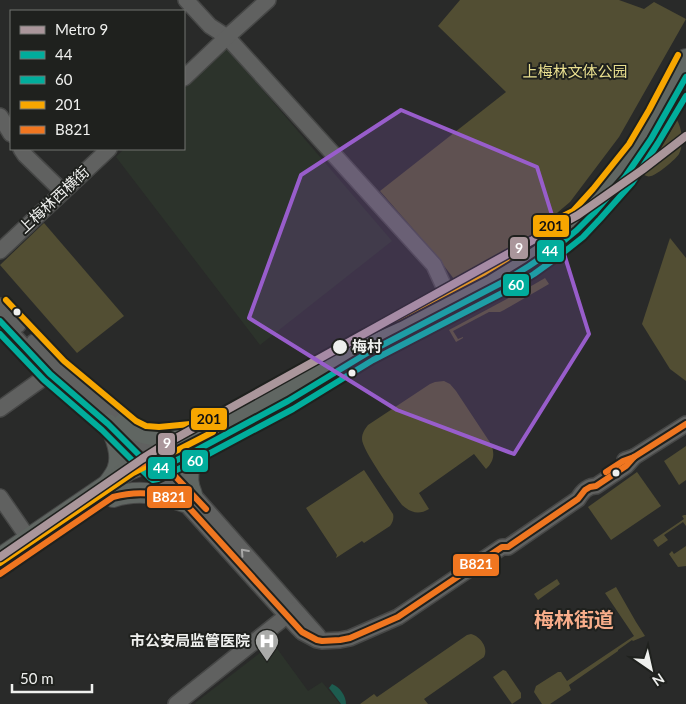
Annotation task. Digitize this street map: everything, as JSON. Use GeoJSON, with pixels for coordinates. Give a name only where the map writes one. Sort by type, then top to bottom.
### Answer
{"type":"FeatureCollection","features":[{"type":"Feature","properties":{"kind":"main road"},"geometry":{"type":"LineString","coordinates":[[110,491],[138,492],[188,498],[190,469],[206,438],[368,341],[489,280],[541,246],[566,224],[578,218],[620,171],[657,114],[686,59]]}},
{"type":"Feature","properties":{"kind":"main road"},"geometry":{"type":"LineString","coordinates":[[0,558],[110,491],[142,477],[156,464],[206,438],[298,396],[369,352],[493,288],[530,265],[576,230],[599,208],[627,175],[657,131],[686,77]]}},
{"type":"Feature","properties":{"kind":"main road"},"geometry":{"type":"LineString","coordinates":[[0,574],[110,491],[117,469],[118,458],[116,423],[151,435],[206,438]]}},
{"type":"Feature","properties":{"kind":"street"},"geometry":{"type":"LineString","coordinates":[[186,0],[210,26],[227,37],[434,265],[450,300]]}},
{"type":"Feature","properties":{"kind":"street"},"geometry":{"type":"LineString","coordinates":[[185,77],[268,0]]}},
{"type":"Feature","properties":{"kind":"street"},"geometry":{"type":"LineString","coordinates":[[0,116],[10,132]]}},
{"type":"Feature","properties":{"kind":"street"},"geometry":{"type":"LineString","coordinates":[[22,150],[63,192]]}},
{"type":"Feature","properties":{"kind":"street","name":"上梅林西横街"},"geometry":{"type":"LineString","coordinates":[[0,252],[108,150]]}},
{"type":"Feature","properties":{"kind":"street"},"geometry":{"type":"LineString","coordinates":[[0,306],[54,371]]}},
{"type":"Feature","properties":{"kind":"street"},"geometry":{"type":"LineString","coordinates":[[0,321],[54,371],[116,423],[188,498],[291,612],[322,641],[350,638],[398,617],[502,547],[505,542],[574,494],[587,489],[593,481],[622,461],[634,457],[686,424]]}},
{"type":"Feature","properties":{"kind":"street"},"geometry":{"type":"LineString","coordinates":[[0,408],[54,371]]}},
{"type":"Feature","properties":{"kind":"street"},"geometry":{"type":"LineString","coordinates":[[0,497],[29,539]]}},
{"type":"Feature","properties":{"kind":"street"},"geometry":{"type":"LineString","coordinates":[[176,704],[291,612]]}},
{"type":"Feature","properties":{"kind":"highlighted area"},"geometry":{"type":"Polygon","coordinates":[[[401,110],[537,167],[589,334],[514,454],[397,410],[249,318],[301,175],[401,110]]]}},
{"type":"Feature","properties":{"kind":"shaded area"},"geometry":{"type":"Polygon","coordinates":[[[226,47],[392,241],[260,345],[116,157],[123,150],[185,150],[185,88],[226,47]]]}},
{"type":"Feature","properties":{"kind":"shaded area","name":"市公安局监管医院"},"geometry":{"type":"Polygon","coordinates":[[[273,643],[308,691],[322,682],[340,704],[195,703],[273,643]]]}},
{"type":"Feature","properties":{"kind":"shaded area"},"geometry":{"type":"Polygon","coordinates":[[[332,684],[342,692],[346,704],[341,704],[329,688],[332,684]]]}},
{"type":"Feature","properties":{"kind":"green space","name":"上梅林文体公园"},"geometry":{"type":"Polygon","coordinates":[[[460,0],[619,0],[644,9],[654,2],[686,19],[619,137],[570,202],[515,246],[454,279],[435,254],[380,191],[506,92],[438,26],[460,0]]]}},
{"type":"Feature","properties":{"kind":"green space"},"geometry":{"type":"Polygon","coordinates":[[[677,120],[682,137],[682,146],[679,154],[654,175],[644,175],[660,150],[677,120]]]}},
{"type":"Feature","properties":{"kind":"green space"},"geometry":{"type":"Polygon","coordinates":[[[44,223],[124,316],[77,353],[0,265],[44,223]]]}},
{"type":"Feature","properties":{"kind":"green space"},"geometry":{"type":"Polygon","coordinates":[[[670,238],[686,258],[686,381],[670,369],[642,324],[670,238]]]}},
{"type":"Feature","properties":{"kind":"green space"},"geometry":{"type":"Polygon","coordinates":[[[545,278],[549,284],[504,310],[489,312],[453,331],[458,339],[463,337],[456,342],[449,330],[545,278]]]}},
{"type":"Feature","properties":{"kind":"green space"},"geometry":{"type":"Polygon","coordinates":[[[444,381],[450,384],[456,391],[491,444],[493,457],[486,469],[474,454],[419,493],[429,509],[415,512],[402,505],[373,462],[363,445],[362,439],[368,425],[430,384],[444,381]]]}},
{"type":"Feature","properties":{"kind":"green space"},"geometry":{"type":"Polygon","coordinates":[[[686,446],[686,480],[679,485],[664,461],[686,446]]]}},
{"type":"Feature","properties":{"kind":"green space"},"geometry":{"type":"Polygon","coordinates":[[[364,470],[393,514],[393,522],[364,543],[362,541],[336,558],[337,555],[306,508],[364,470]]]}},
{"type":"Feature","properties":{"kind":"green space"},"geometry":{"type":"Polygon","coordinates":[[[637,472],[661,506],[611,540],[588,507],[637,472]]]}},
{"type":"Feature","properties":{"kind":"green space"},"geometry":{"type":"Polygon","coordinates":[[[686,515],[686,526],[683,522],[664,535],[668,540],[658,547],[653,540],[684,519],[682,516],[686,515]]]}},
{"type":"Feature","properties":{"kind":"green space"},"geometry":{"type":"Polygon","coordinates":[[[686,546],[686,566],[678,567],[669,554],[672,551],[674,554],[686,546]]]}},
{"type":"Feature","properties":{"kind":"green space"},"geometry":{"type":"Polygon","coordinates":[[[557,579],[560,584],[538,600],[534,594],[557,579]]]}},
{"type":"Feature","properties":{"kind":"green space"},"geometry":{"type":"Polygon","coordinates":[[[616,587],[645,636],[632,640],[569,685],[571,690],[550,704],[542,704],[534,692],[536,686],[558,672],[561,672],[567,681],[634,636],[605,593],[616,587]]]}},
{"type":"Feature","properties":{"kind":"green space"},"geometry":{"type":"Polygon","coordinates":[[[471,634],[478,637],[483,643],[484,657],[424,699],[428,704],[360,704],[374,694],[377,697],[471,634]]]}},
{"type":"Feature","properties":{"kind":"green space"},"geometry":{"type":"Polygon","coordinates":[[[503,670],[506,671],[521,693],[521,698],[512,704],[493,677],[503,670]]]}},
{"type":"Feature","properties":{"kind":"metro line","name":"9"},"geometry":{"type":"LineString","coordinates":[[0,557],[169,442],[578,215],[686,136]]}},
{"type":"Feature","properties":{"kind":"transit line","name":"201"},"geometry":{"type":"LineString","coordinates":[[6,300],[64,361],[136,421],[146,426],[159,427],[201,423],[364,333],[485,272],[536,239],[561,217],[573,211],[629,144],[678,55]]}},
{"type":"Feature","properties":{"kind":"transit line","name":"44"},"geometry":{"type":"LineString","coordinates":[[0,321],[50,374],[108,424],[155,471],[288,401],[369,352],[503,282],[554,249],[594,213],[625,177],[651,139],[686,77]]}},
{"type":"Feature","properties":{"kind":"transit line","name":"60"},"geometry":{"type":"LineString","coordinates":[[0,334],[44,380],[102,430],[149,477],[153,480],[158,479],[293,409],[373,360],[508,290],[559,256],[583,237],[632,183],[686,96]]}},
{"type":"Feature","properties":{"kind":"transit line","name":"B821"},"geometry":{"type":"LineString","coordinates":[[606,472],[623,461],[634,457],[686,424]]}},
{"type":"Feature","properties":{"kind":"transit line","name":"201"},"geometry":{"type":"LineString","coordinates":[[0,563],[133,473],[213,432]]}},
{"type":"Feature","properties":{"kind":"transit line","name":"B821"},"geometry":{"type":"LineString","coordinates":[[96,493],[129,470],[157,457],[206,509]]}},
{"type":"Feature","properties":{"kind":"transit line","name":"B821"},"geometry":{"type":"LineString","coordinates":[[0,574],[113,497],[140,493],[166,496],[184,502],[302,632],[317,640],[340,640],[350,638],[398,617],[502,547],[508,547],[578,499],[585,490],[596,486],[626,466],[634,457]]}},
{"type":"Feature","properties":{"kind":"place","name":"梅村"},"geometry":{"type":"Point","coordinates":[340,347]}},
{"type":"Feature","properties":{"kind":"place","name":"市公安局监管医院"},"geometry":{"type":"Point","coordinates":[267,662]}},
{"type":"Feature","properties":{"kind":"district","name":"梅林街道"},"geometry":{"type":"Point","coordinates":[574,620]}}]}
